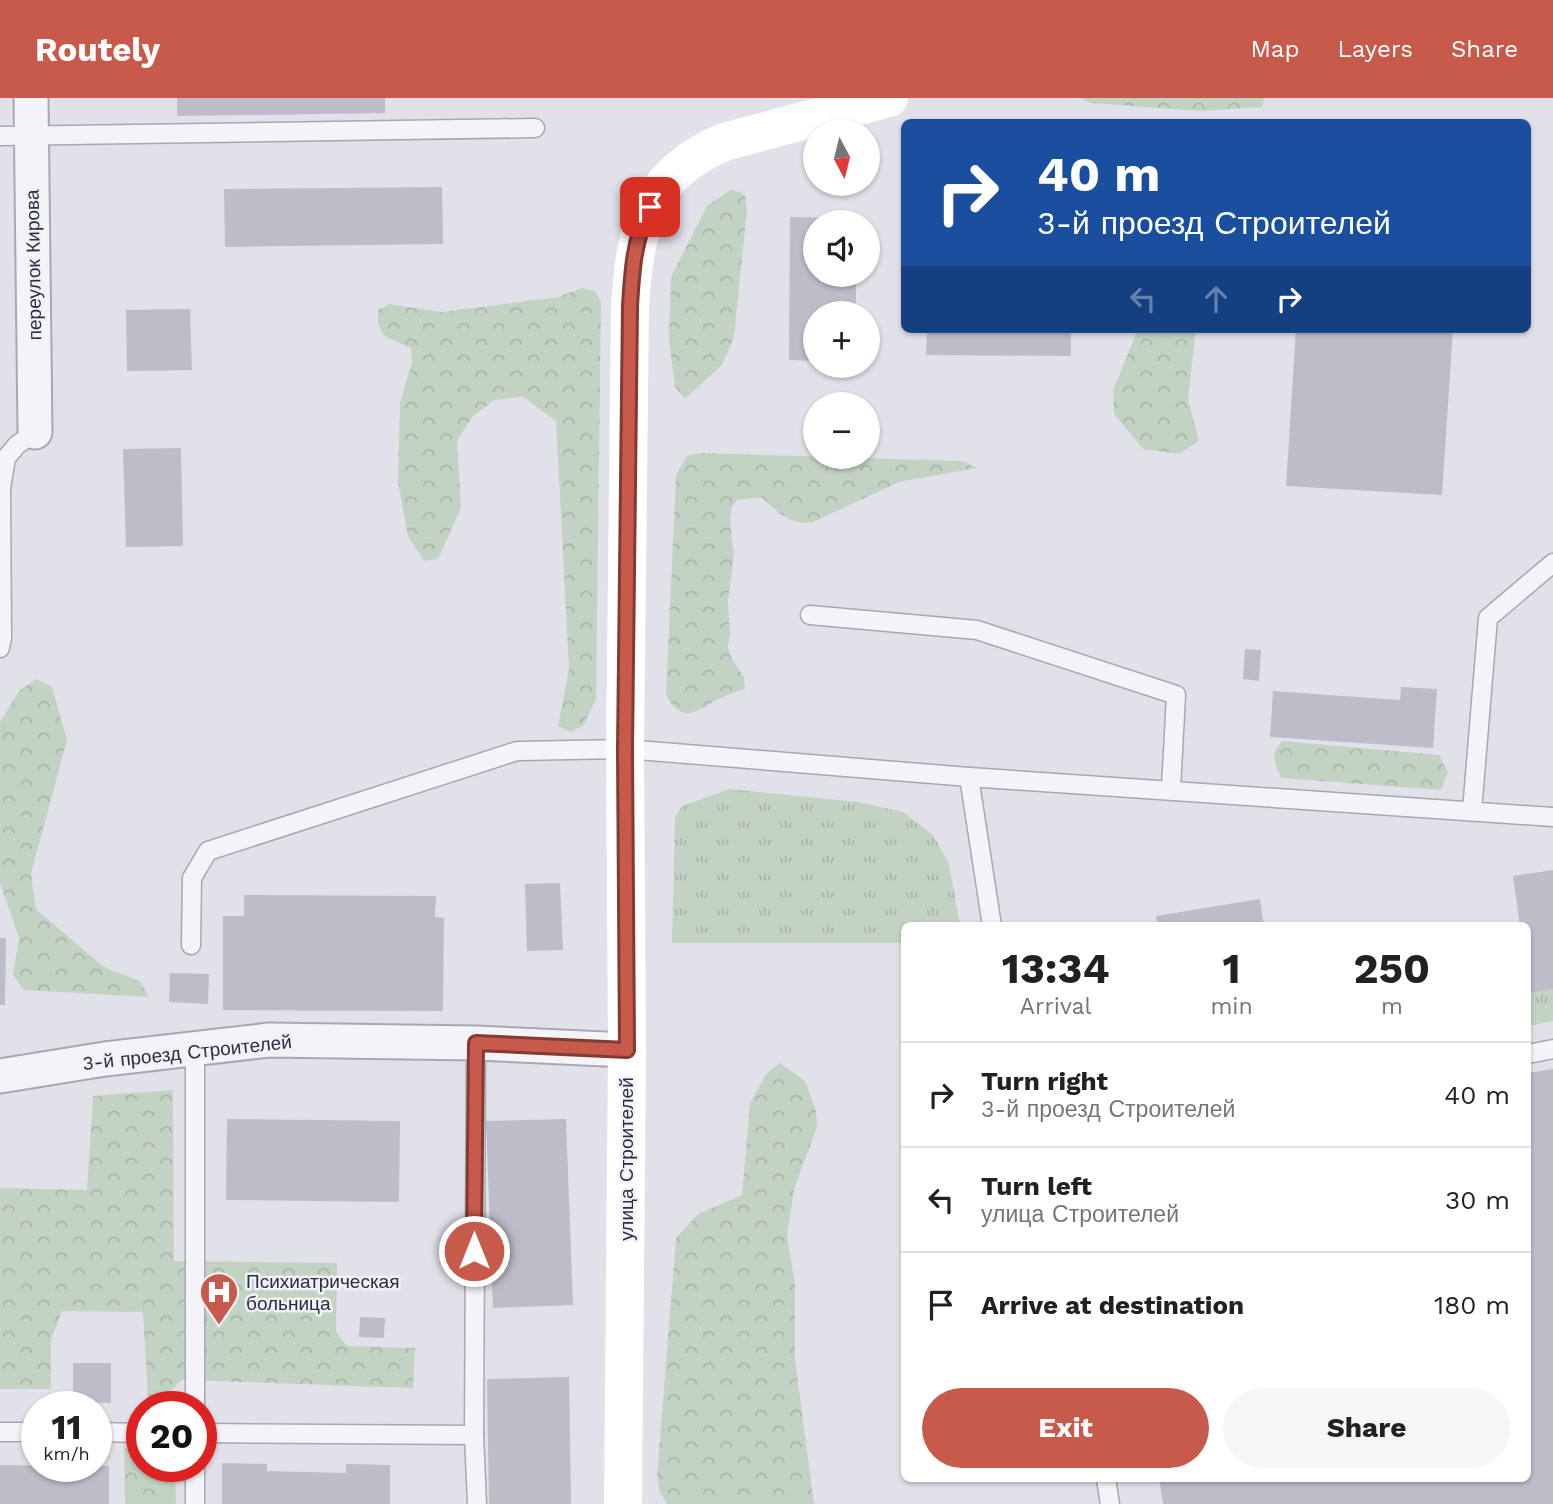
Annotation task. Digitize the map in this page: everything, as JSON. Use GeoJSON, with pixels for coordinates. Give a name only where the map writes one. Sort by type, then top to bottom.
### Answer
{"type":"FeatureCollection","features":[{"type":"Feature","properties":{"kind":"main road","name":"улица Строителей"},"geometry":{"type":"LineString","coordinates":[[624,1504],[627,1050],[625,749],[630,306],[633,260],[642,223],[658,191],[677,170],[701,152],[724,142],[889,98]]}},
{"type":"Feature","properties":{"kind":"street","name":"переулок Кирова"},"geometry":{"type":"LineString","coordinates":[[31,98],[16,136],[35,432]]}},
{"type":"Feature","properties":{"kind":"street","name":"3-й проезд Строителей"},"geometry":{"type":"LineString","coordinates":[[0,1076],[105,1059],[268,1040],[476,1043],[627,1050]]}},
{"type":"Feature","properties":{"kind":"lane"},"geometry":{"type":"LineString","coordinates":[[16,136],[535,128]]}},
{"type":"Feature","properties":{"kind":"lane"},"geometry":{"type":"LineString","coordinates":[[0,648],[1,488],[6,458],[17,445],[35,432]]}},
{"type":"Feature","properties":{"kind":"lane"},"geometry":{"type":"LineString","coordinates":[[1472,811],[1488,618],[1553,563]]}},
{"type":"Feature","properties":{"kind":"lane"},"geometry":{"type":"LineString","coordinates":[[810,615],[977,630],[1177,695],[1171,789]]}},
{"type":"Feature","properties":{"kind":"lane"},"geometry":{"type":"LineString","coordinates":[[191,945],[192,878],[208,851],[517,751],[625,749],[1553,817]]}},
{"type":"Feature","properties":{"kind":"lane"},"geometry":{"type":"LineString","coordinates":[[969,776],[991,922]]}},
{"type":"Feature","properties":{"kind":"lane"},"geometry":{"type":"LineString","coordinates":[[476,1043],[474,1435],[477,1504]]}},
{"type":"Feature","properties":{"kind":"lane"},"geometry":{"type":"LineString","coordinates":[[1531,1053],[1553,1049]]}},
{"type":"Feature","properties":{"kind":"lane"},"geometry":{"type":"LineString","coordinates":[[195,1050],[195,1391]]}},
{"type":"Feature","properties":{"kind":"lane"},"geometry":{"type":"LineString","coordinates":[[0,1432],[21,1432]]}},
{"type":"Feature","properties":{"kind":"lane"},"geometry":{"type":"LineString","coordinates":[[217,1433],[474,1435]]}},
{"type":"Feature","properties":{"kind":"lane"},"geometry":{"type":"LineString","coordinates":[[195,1482],[195,1504]]}},
{"type":"Feature","properties":{"kind":"lane"},"geometry":{"type":"LineString","coordinates":[[1106,1482],[1110,1504]]}},
{"type":"Feature","properties":{"kind":"green space"},"geometry":{"type":"Polygon","coordinates":[[[1081,98],[1264,98],[1262,107],[1201,111],[1091,103],[1081,98]]]}},
{"type":"Feature","properties":{"kind":"green space"},"geometry":{"type":"Polygon","coordinates":[[[732,189],[745,195],[747,211],[734,337],[722,365],[685,399],[675,387],[669,339],[671,277],[707,206],[732,189]]]}},
{"type":"Feature","properties":{"kind":"green space"},"geometry":{"type":"Polygon","coordinates":[[[582,288],[595,291],[601,302],[596,699],[584,725],[571,732],[558,726],[569,669],[556,421],[523,397],[494,400],[472,417],[457,441],[461,508],[438,559],[424,561],[408,536],[398,482],[400,403],[412,362],[411,348],[384,336],[378,323],[378,310],[389,304],[441,312],[558,297],[582,288]]]}},
{"type":"Feature","properties":{"kind":"green space"},"geometry":{"type":"Polygon","coordinates":[[[1136,333],[1196,333],[1188,399],[1199,441],[1179,454],[1143,449],[1114,414],[1113,390],[1136,333]]]}},
{"type":"Feature","properties":{"kind":"green space"},"geometry":{"type":"Polygon","coordinates":[[[698,453],[803,456],[803,469],[880,469],[880,458],[963,461],[976,468],[899,482],[811,523],[789,519],[761,497],[737,500],[731,509],[730,521],[734,555],[728,600],[728,646],[731,658],[744,677],[745,689],[699,710],[686,713],[679,711],[666,695],[676,475],[687,456],[698,453]]]}},
{"type":"Feature","properties":{"kind":"green space"},"geometry":{"type":"Polygon","coordinates":[[[36,679],[52,687],[67,740],[31,874],[36,909],[104,967],[140,981],[149,997],[24,990],[13,975],[19,938],[0,883],[0,722],[19,691],[36,679]]]}},
{"type":"Feature","properties":{"kind":"green space"},"geometry":{"type":"Polygon","coordinates":[[[1283,741],[1439,755],[1448,772],[1441,790],[1281,778],[1275,763],[1275,754],[1283,741]]]}},
{"type":"Feature","properties":{"kind":"green space"},"geometry":{"type":"Polygon","coordinates":[[[729,789],[858,802],[903,812],[933,835],[949,863],[959,922],[901,922],[901,943],[672,943],[675,817],[682,806],[729,789]]]}},
{"type":"Feature","properties":{"kind":"green space"},"geometry":{"type":"Polygon","coordinates":[[[1553,989],[1553,1021],[1531,1025],[1531,993],[1553,989]]]}},
{"type":"Feature","properties":{"kind":"green space"},"geometry":{"type":"Polygon","coordinates":[[[780,1063],[805,1081],[816,1111],[817,1127],[794,1189],[787,1237],[795,1284],[795,1359],[814,1504],[667,1504],[660,1492],[657,1476],[676,1238],[698,1214],[742,1195],[750,1103],[766,1074],[780,1063]]]}},
{"type":"Feature","properties":{"kind":"green space"},"geometry":{"type":"Polygon","coordinates":[[[173,1090],[174,1261],[337,1263],[336,1332],[347,1346],[415,1348],[413,1388],[182,1380],[170,1391],[148,1391],[143,1312],[62,1311],[51,1340],[51,1389],[0,1389],[0,1188],[87,1190],[93,1096],[173,1090]]]}},
{"type":"Feature","properties":{"kind":"green space"},"geometry":{"type":"Polygon","coordinates":[[[124,1448],[126,1482],[175,1482],[176,1504],[125,1504],[124,1448]]]}},
{"type":"Feature","properties":{"kind":"building"},"geometry":{"type":"Polygon","coordinates":[[[177,98],[385,98],[385,113],[177,116],[177,98]]]}},
{"type":"Feature","properties":{"kind":"building"},"geometry":{"type":"Polygon","coordinates":[[[442,187],[443,244],[225,247],[224,189],[442,187]]]}},
{"type":"Feature","properties":{"kind":"building"},"geometry":{"type":"Polygon","coordinates":[[[790,217],[803,217],[803,287],[856,287],[856,301],[803,301],[803,361],[789,360],[790,217]]]}},
{"type":"Feature","properties":{"kind":"building"},"geometry":{"type":"Polygon","coordinates":[[[190,309],[192,370],[127,371],[126,310],[190,309]]]}},
{"type":"Feature","properties":{"kind":"building"},"geometry":{"type":"Polygon","coordinates":[[[927,333],[1071,333],[1071,356],[926,355],[927,333]]]}},
{"type":"Feature","properties":{"kind":"building"},"geometry":{"type":"Polygon","coordinates":[[[1296,333],[1453,333],[1442,495],[1286,486],[1296,333]]]}},
{"type":"Feature","properties":{"kind":"building"},"geometry":{"type":"Polygon","coordinates":[[[181,448],[183,546],[126,547],[123,449],[181,448]]]}},
{"type":"Feature","properties":{"kind":"building"},"geometry":{"type":"Polygon","coordinates":[[[1245,649],[1261,650],[1259,681],[1243,679],[1245,649]]]}},
{"type":"Feature","properties":{"kind":"building"},"geometry":{"type":"Polygon","coordinates":[[[1401,687],[1437,689],[1433,748],[1270,737],[1273,691],[1400,700],[1401,687]]]}},
{"type":"Feature","properties":{"kind":"building"},"geometry":{"type":"Polygon","coordinates":[[[1553,870],[1553,989],[1531,993],[1531,922],[1519,922],[1513,876],[1553,870]]]}},
{"type":"Feature","properties":{"kind":"building"},"geometry":{"type":"Polygon","coordinates":[[[560,883],[563,950],[527,951],[525,884],[560,883]]]}},
{"type":"Feature","properties":{"kind":"building"},"geometry":{"type":"Polygon","coordinates":[[[244,895],[436,896],[435,917],[444,918],[443,1011],[223,1010],[223,916],[244,916],[244,895]]]}},
{"type":"Feature","properties":{"kind":"building"},"geometry":{"type":"Polygon","coordinates":[[[1260,899],[1263,922],[1157,922],[1156,916],[1260,899]]]}},
{"type":"Feature","properties":{"kind":"building"},"geometry":{"type":"Polygon","coordinates":[[[0,938],[6,938],[5,1005],[0,1005],[0,938]]]}},
{"type":"Feature","properties":{"kind":"building"},"geometry":{"type":"Polygon","coordinates":[[[170,973],[209,974],[208,1004],[169,1002],[170,973]]]}},
{"type":"Feature","properties":{"kind":"building"},"geometry":{"type":"Polygon","coordinates":[[[1553,1069],[1553,1504],[1163,1504],[1159,1482],[1531,1482],[1531,1073],[1553,1069]]]}},
{"type":"Feature","properties":{"kind":"building"},"geometry":{"type":"Polygon","coordinates":[[[227,1119],[400,1121],[399,1202],[226,1200],[227,1119]]]}},
{"type":"Feature","properties":{"kind":"building"},"geometry":{"type":"Polygon","coordinates":[[[566,1119],[573,1305],[493,1308],[486,1121],[566,1119]]]}},
{"type":"Feature","properties":{"kind":"building"},"geometry":{"type":"Polygon","coordinates":[[[360,1317],[385,1318],[384,1338],[359,1337],[360,1317]]]}},
{"type":"Feature","properties":{"kind":"building"},"geometry":{"type":"Polygon","coordinates":[[[73,1363],[111,1363],[111,1391],[73,1391],[73,1363]]]}},
{"type":"Feature","properties":{"kind":"building"},"geometry":{"type":"Polygon","coordinates":[[[569,1377],[571,1504],[489,1504],[487,1379],[569,1377]]]}},
{"type":"Feature","properties":{"kind":"building"},"geometry":{"type":"Polygon","coordinates":[[[222,1463],[267,1464],[267,1471],[346,1473],[346,1464],[390,1465],[390,1504],[222,1504],[222,1463]]]}},
{"type":"Feature","properties":{"kind":"building"},"geometry":{"type":"Polygon","coordinates":[[[0,1465],[21,1465],[21,1482],[109,1482],[109,1504],[0,1504],[0,1465]]]}},
{"type":"Feature","properties":{"kind":"place","name":"Психиатрическая больница"},"geometry":{"type":"Point","coordinates":[219,1326]}},
{"type":"Feature","properties":{"kind":"route"},"geometry":{"type":"LineString","coordinates":[[474,1251],[476,1043],[627,1050],[625,749],[630,306],[633,260],[642,223],[650,207]]}}]}
